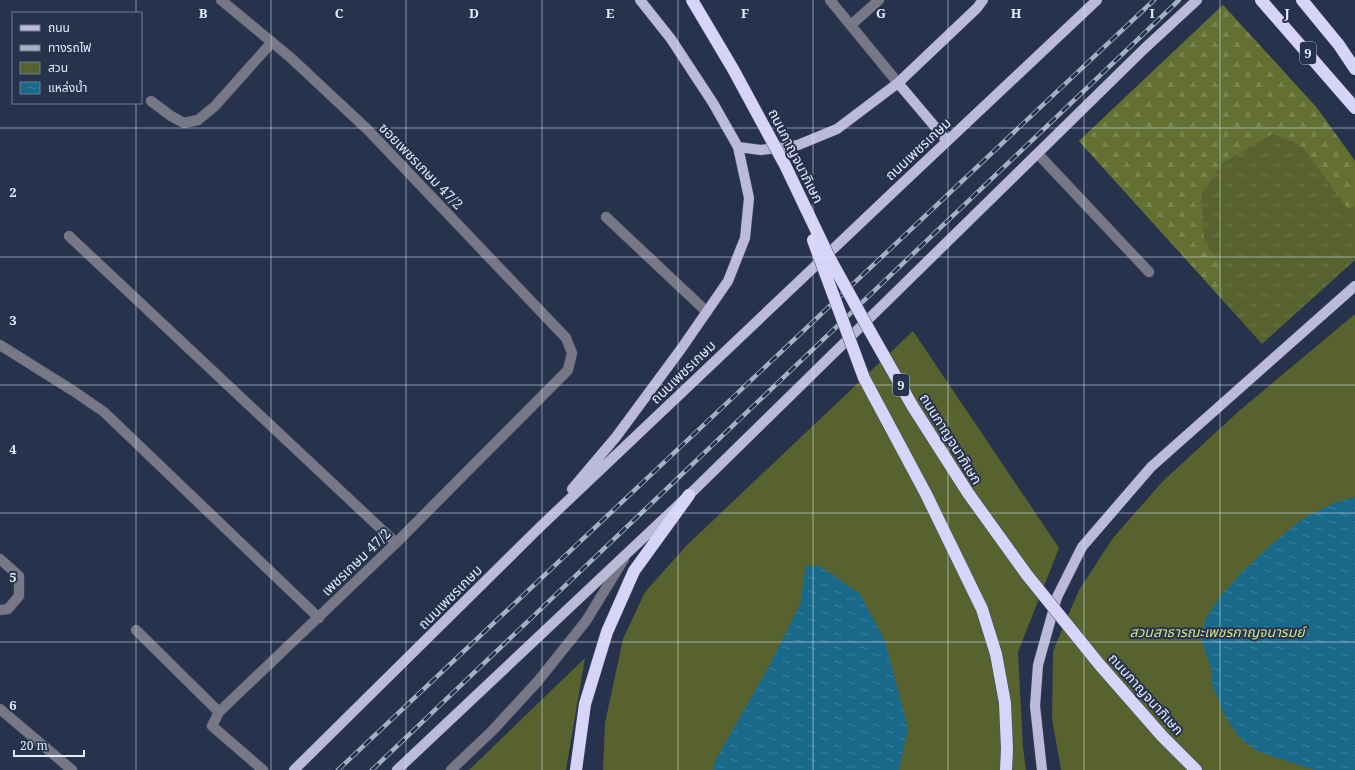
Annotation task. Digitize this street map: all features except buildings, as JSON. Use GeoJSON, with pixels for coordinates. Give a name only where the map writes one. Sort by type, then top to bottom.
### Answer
{"type":"FeatureCollection","features":[{"type":"Feature","properties":{"kind":"highway","name":"ถนนกาญจนาภิเษก"},"geometry":{"type":"LineString","coordinates":[[692,0],[733,69],[785,165],[830,258],[867,326],[913,407],[968,493],[1027,575],[1094,658],[1162,736],[1196,770]]}},
{"type":"Feature","properties":{"kind":"highway","name":"9"},"geometry":{"type":"LineString","coordinates":[[1261,0],[1355,108]]}},
{"type":"Feature","properties":{"kind":"highway"},"geometry":{"type":"LineString","coordinates":[[1302,0],[1339,45],[1355,69]]}},
{"type":"Feature","properties":{"kind":"highway"},"geometry":{"type":"LineString","coordinates":[[785,165],[864,378],[926,494],[982,609],[996,654],[1005,702],[1007,748],[1006,770]]}},
{"type":"Feature","properties":{"kind":"highway"},"geometry":{"type":"LineString","coordinates":[[576,770],[585,704],[607,632],[634,571],[689,496]]}},
{"type":"Feature","properties":{"kind":"main road"},"geometry":{"type":"LineString","coordinates":[[540,527],[616,437],[682,349],[728,281],[745,238],[749,198],[738,147],[713,103],[671,39],[640,0]]}},
{"type":"Feature","properties":{"kind":"main road"},"geometry":{"type":"LineString","coordinates":[[738,147],[760,150],[798,145],[837,129],[898,82],[983,0]]}},
{"type":"Feature","properties":{"kind":"main road","name":"ถนนเพชรเกษม"},"geometry":{"type":"LineString","coordinates":[[294,770],[540,527],[1097,0]]}},
{"type":"Feature","properties":{"kind":"main road"},"geometry":{"type":"LineString","coordinates":[[397,770],[689,496],[1144,49],[1197,0]]}},
{"type":"Feature","properties":{"kind":"main road"},"geometry":{"type":"LineString","coordinates":[[898,82],[947,141]]}},
{"type":"Feature","properties":{"kind":"main road"},"geometry":{"type":"LineString","coordinates":[[1042,770],[1035,706],[1038,665],[1057,597],[1082,547],[1151,467],[1355,286]]}},
{"type":"Feature","properties":{"kind":"main road"},"geometry":{"type":"LineString","coordinates":[[302,770],[307,758]]}},
{"type":"Feature","properties":{"kind":"street","name":"ซอยเพชรเกษม 47/2"},"geometry":{"type":"LineString","coordinates":[[221,0],[291,58],[368,130],[566,338],[572,353],[568,370]]}},
{"type":"Feature","properties":{"kind":"street"},"geometry":{"type":"LineString","coordinates":[[830,0],[898,82]]}},
{"type":"Feature","properties":{"kind":"street"},"geometry":{"type":"LineString","coordinates":[[851,25],[878,0]]}},
{"type":"Feature","properties":{"kind":"street"},"geometry":{"type":"LineString","coordinates":[[151,102],[184,123],[198,120],[215,106],[272,42]]}},
{"type":"Feature","properties":{"kind":"street"},"geometry":{"type":"LineString","coordinates":[[1038,154],[1149,272]]}},
{"type":"Feature","properties":{"kind":"street"},"geometry":{"type":"LineString","coordinates":[[606,217],[707,312]]}},
{"type":"Feature","properties":{"kind":"street"},"geometry":{"type":"LineString","coordinates":[[69,236],[396,543]]}},
{"type":"Feature","properties":{"kind":"street"},"geometry":{"type":"LineString","coordinates":[[0,345],[104,412],[319,618]]}},
{"type":"Feature","properties":{"kind":"street","name":"เพชรเกษม 47/2"},"geometry":{"type":"LineString","coordinates":[[219,712],[396,543],[568,370]]}},
{"type":"Feature","properties":{"kind":"street"},"geometry":{"type":"LineString","coordinates":[[451,770],[493,730],[538,681],[586,621],[627,554]]}},
{"type":"Feature","properties":{"kind":"street"},"geometry":{"type":"LineString","coordinates":[[0,560],[19,576],[19,596],[8,609],[0,610]]}},
{"type":"Feature","properties":{"kind":"street"},"geometry":{"type":"LineString","coordinates":[[136,630],[219,712],[212,726],[263,770]]}},
{"type":"Feature","properties":{"kind":"street"},"geometry":{"type":"LineString","coordinates":[[0,709],[72,770]]}},
{"type":"Feature","properties":{"kind":"green space"},"geometry":{"type":"Polygon","coordinates":[[[1223,5],[1317,108],[1355,161],[1355,260],[1262,344],[1079,141],[1223,5]]]}},
{"type":"Feature","properties":{"kind":"green space"},"geometry":{"type":"Polygon","coordinates":[[[1223,5],[1317,108],[1355,161],[1355,207],[1348,209],[1302,146],[1272,134],[1223,163],[1201,195],[1204,241],[1220,262],[1222,299],[1079,141],[1223,5]]]}},
{"type":"Feature","properties":{"kind":"green space","name":"สวนสาธารณะเพชรกาญจนารมย์"},"geometry":{"type":"Polygon","coordinates":[[[1355,314],[1355,770],[1061,770],[1052,719],[1053,651],[1079,590],[1113,538],[1163,481],[1239,411],[1355,314]]]}},
{"type":"Feature","properties":{"kind":"green space"},"geometry":{"type":"Polygon","coordinates":[[[913,331],[1059,548],[1018,652],[1023,748],[1026,770],[603,770],[605,723],[623,639],[645,592],[687,545],[913,331]]]}},
{"type":"Feature","properties":{"kind":"green space"},"geometry":{"type":"Polygon","coordinates":[[[585,658],[566,770],[469,770],[585,658]]]}},
{"type":"Feature","properties":{"kind":"water"},"geometry":{"type":"Polygon","coordinates":[[[1355,497],[1355,770],[1314,770],[1257,751],[1239,737],[1225,716],[1212,684],[1211,668],[1201,639],[1205,620],[1221,595],[1243,571],[1271,545],[1302,519],[1334,503],[1355,497]]]}},
{"type":"Feature","properties":{"kind":"water"},"geometry":{"type":"Polygon","coordinates":[[[806,566],[820,566],[860,594],[885,641],[908,728],[899,770],[713,770],[715,761],[768,668],[800,605],[806,566]]]}},
{"type":"Feature","properties":{"kind":"railway"},"geometry":{"type":"LineString","coordinates":[[338,770],[1154,0]]}},
{"type":"Feature","properties":{"kind":"railway"},"geometry":{"type":"LineString","coordinates":[[372,770],[1179,0]]}}]}
